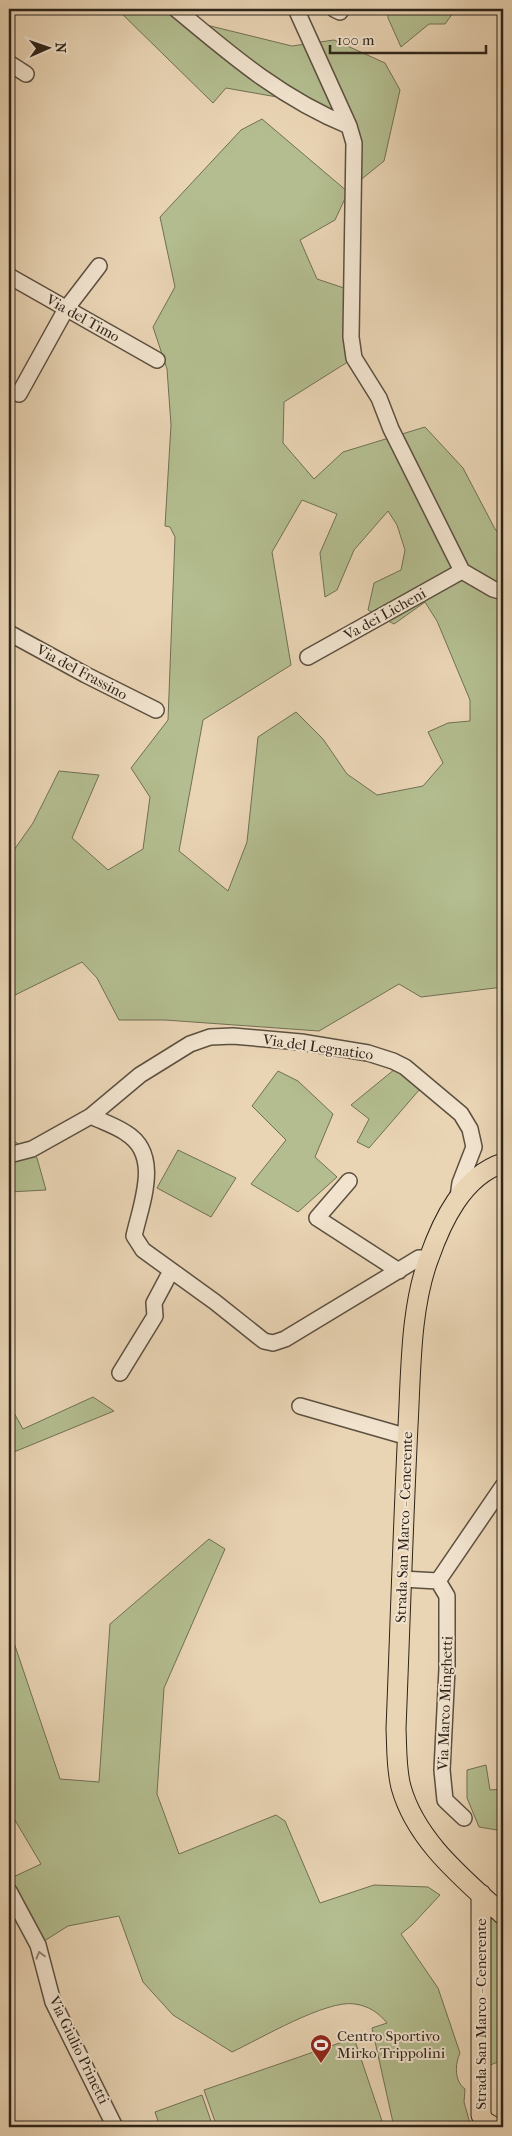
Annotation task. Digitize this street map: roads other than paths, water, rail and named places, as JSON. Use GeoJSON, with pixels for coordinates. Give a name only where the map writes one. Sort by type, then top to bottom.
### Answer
{"type":"FeatureCollection","features":[{"type":"Feature","properties":{"kind":"main road","name":"Strada San Marco - Cenerente"},"geometry":{"type":"LineString","coordinates":[[503,1163],[477,1177],[458,1197],[428,1258],[418,1302],[413,1339],[396,1729],[400,1785],[407,1804],[423,1834],[442,1856],[503,1915]]}},
{"type":"Feature","properties":{"kind":"main road","name":"Strada San Marco - Cenerente"},"geometry":{"type":"LineString","coordinates":[[481,1894],[481,2115],[484,2121],[494,2127]]}},
{"type":"Feature","properties":{"kind":"street"},"geometry":{"type":"LineString","coordinates":[[176,9],[190,15],[271,86],[319,114],[349,126]]}},
{"type":"Feature","properties":{"kind":"street"},"geometry":{"type":"LineString","coordinates":[[296,9],[349,126],[354,143],[351,337],[354,358],[379,398],[391,429],[462,571],[493,589],[503,592]]}},
{"type":"Feature","properties":{"kind":"street"},"geometry":{"type":"LineString","coordinates":[[334,9],[340,12],[339,9]]}},
{"type":"Feature","properties":{"kind":"street"},"geometry":{"type":"LineString","coordinates":[[9,62],[26,74]]}},
{"type":"Feature","properties":{"kind":"street"},"geometry":{"type":"LineString","coordinates":[[19,394],[66,309],[99,266]]}},
{"type":"Feature","properties":{"kind":"street","name":"Via del Timo"},"geometry":{"type":"LineString","coordinates":[[9,277],[157,360]]}},
{"type":"Feature","properties":{"kind":"street","name":"Va dei Licheni"},"geometry":{"type":"LineString","coordinates":[[308,657],[462,571]]}},
{"type":"Feature","properties":{"kind":"street","name":"Via del Frassino"},"geometry":{"type":"LineString","coordinates":[[9,633],[156,710]]}},
{"type":"Feature","properties":{"kind":"street","name":"Via del Legnatico"},"geometry":{"type":"LineString","coordinates":[[9,1155],[32,1149],[91,1116],[140,1075],[190,1044],[210,1037],[233,1036],[300,1042],[368,1053],[393,1061],[404,1067],[461,1114],[470,1129],[474,1147],[460,1183],[458,1197]]}},
{"type":"Feature","properties":{"kind":"street"},"geometry":{"type":"LineString","coordinates":[[91,1116],[127,1133],[144,1152],[146,1180],[134,1236],[144,1250],[264,1341],[273,1343],[285,1339],[419,1258],[428,1258]]}},
{"type":"Feature","properties":{"kind":"street"},"geometry":{"type":"LineString","coordinates":[[349,1181],[317,1218],[399,1271]]}},
{"type":"Feature","properties":{"kind":"street"},"geometry":{"type":"LineString","coordinates":[[120,1373],[155,1316],[154,1303],[171,1271]]}},
{"type":"Feature","properties":{"kind":"street"},"geometry":{"type":"LineString","coordinates":[[300,1406],[408,1437]]}},
{"type":"Feature","properties":{"kind":"street"},"geometry":{"type":"LineString","coordinates":[[402,1579],[438,1581],[503,1486]]}},
{"type":"Feature","properties":{"kind":"street","name":"Via Marco Minghetti"},"geometry":{"type":"LineString","coordinates":[[438,1581],[447,1596],[447,1669],[442,1770],[444,1800],[464,1818]]}},
{"type":"Feature","properties":{"kind":"street","name":"Via Giulio Prinetti"},"geometry":{"type":"LineString","coordinates":[[9,1891],[38,1945],[53,2002],[115,2127]]}},
{"type":"Feature","properties":{"kind":"place","name":"Centro Sportivo Mirko Trippolini"},"geometry":{"type":"Point","coordinates":[321,2064]}}]}
